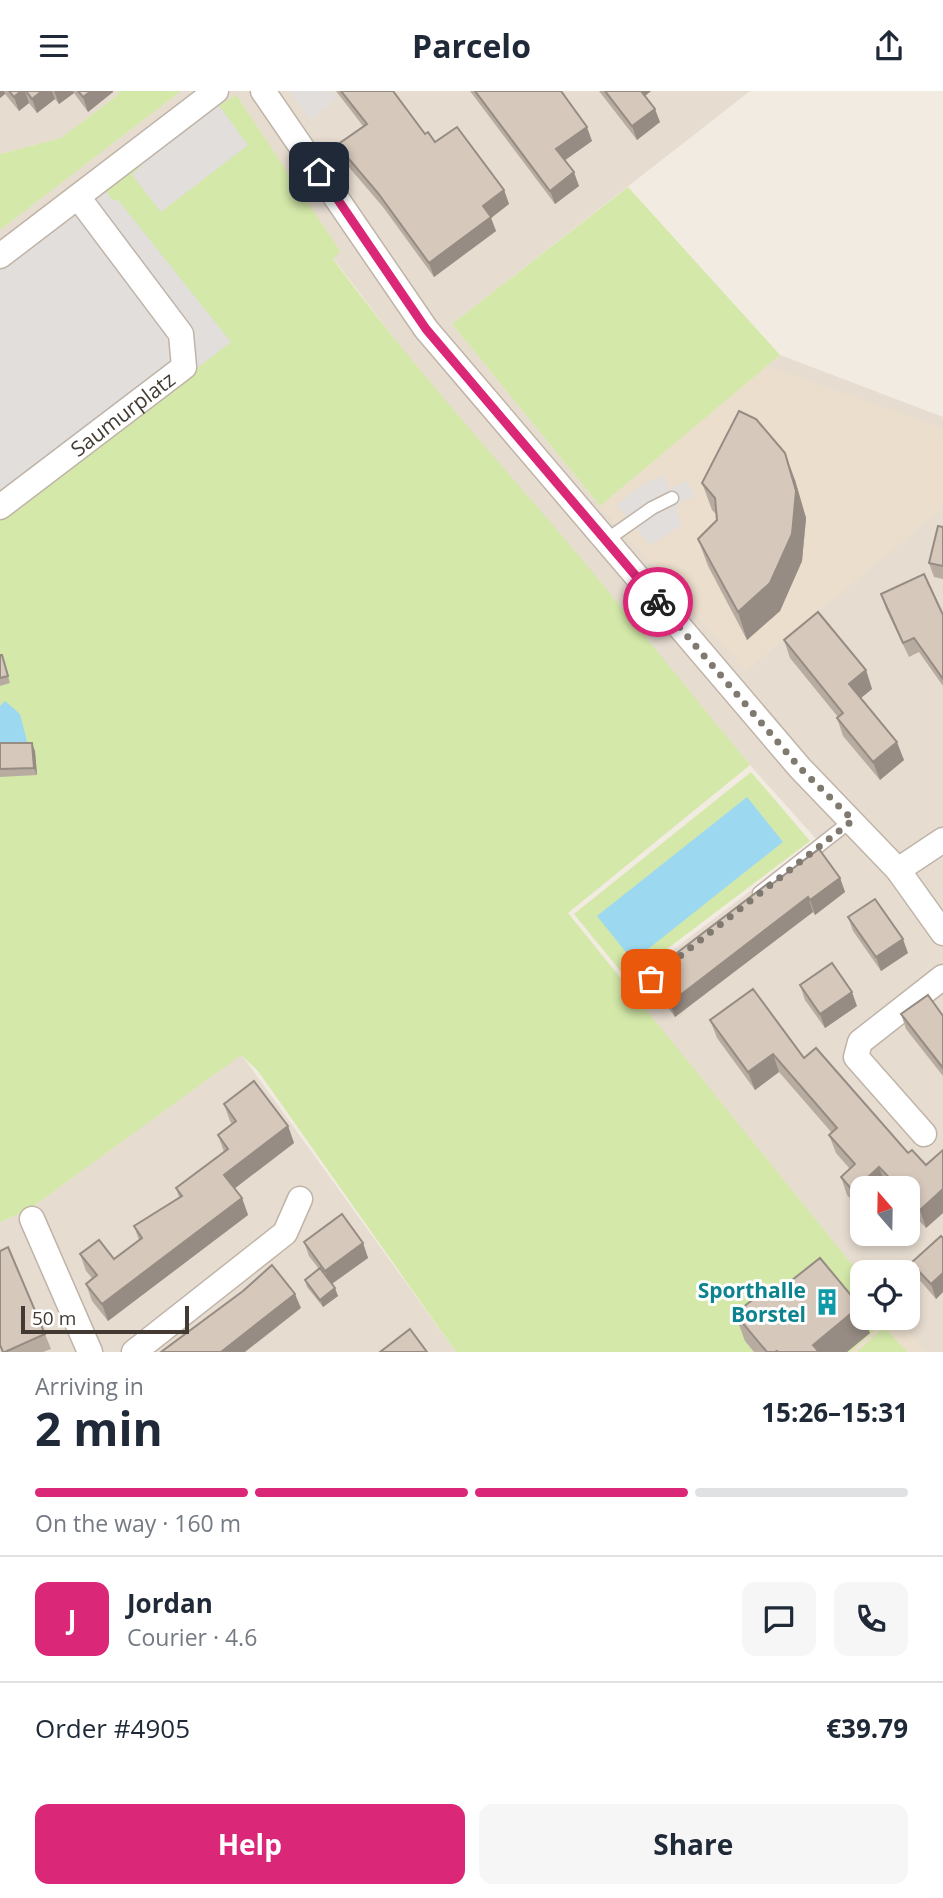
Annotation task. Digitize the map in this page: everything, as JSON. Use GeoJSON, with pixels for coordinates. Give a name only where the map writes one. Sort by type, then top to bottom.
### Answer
{"type":"FeatureCollection","features":[{"type":"Feature","properties":{"kind":"street"},"geometry":{"type":"LineString","coordinates":[[0,256],[216,91]]}},
{"type":"Feature","properties":{"kind":"street"},"geometry":{"type":"LineString","coordinates":[[264,91],[426,329],[800,768],[853,820],[898,870],[943,933]]}},
{"type":"Feature","properties":{"kind":"street","name":"Saumurplatz"},"geometry":{"type":"LineString","coordinates":[[0,507],[184,367],[181,334],[78,197]]}},
{"type":"Feature","properties":{"kind":"street"},"geometry":{"type":"LineString","coordinates":[[898,870],[943,840]]}},
{"type":"Feature","properties":{"kind":"street"},"geometry":{"type":"LineString","coordinates":[[924,1134],[856,1057],[860,1042],[943,977]]}},
{"type":"Feature","properties":{"kind":"street"},"geometry":{"type":"LineString","coordinates":[[134,1352],[285,1233],[300,1199]]}},
{"type":"Feature","properties":{"kind":"street"},"geometry":{"type":"LineString","coordinates":[[32,1219],[90,1352]]}},
{"type":"Feature","properties":{"kind":"lane"},"geometry":{"type":"LineString","coordinates":[[606,541],[652,507],[672,498]]}},
{"type":"Feature","properties":{"kind":"lane"},"geometry":{"type":"LineString","coordinates":[[748,902],[853,820]]}},
{"type":"Feature","properties":{"kind":"shaded area"},"geometry":{"type":"Polygon","coordinates":[[[0,91],[117,91],[119,94],[61,138],[0,154],[0,91]]]}},
{"type":"Feature","properties":{"kind":"shaded area"},"geometry":{"type":"Polygon","coordinates":[[[181,91],[750,91],[452,324],[600,506],[780,355],[943,417],[943,1352],[851,1352],[875,1330],[920,1330],[920,1260],[850,1262],[626,986],[817,840],[750,765],[409,358],[333,258],[0,520],[0,230],[181,91]]]}},
{"type":"Feature","properties":{"kind":"shaded area"},"geometry":{"type":"Polygon","coordinates":[[[290,91],[332,91],[337,98],[311,120],[290,91]]]}},
{"type":"Feature","properties":{"kind":"shaded area"},"geometry":{"type":"Polygon","coordinates":[[[215,100],[248,145],[161,212],[132,175],[144,163],[106,191],[111,199],[119,201],[231,342],[0,520],[0,267],[215,100]]]}},
{"type":"Feature","properties":{"kind":"shaded area"},"geometry":{"type":"Polygon","coordinates":[[[767,366],[939,427],[943,437],[943,508],[746,671],[600,506],[767,366]]]}},
{"type":"Feature","properties":{"kind":"shaded area"},"geometry":{"type":"Polygon","coordinates":[[[664,475],[670,489],[687,481],[695,496],[680,503],[676,509],[682,525],[650,545],[616,505],[645,483],[664,475]]]}},
{"type":"Feature","properties":{"kind":"shaded area"},"geometry":{"type":"Polygon","coordinates":[[[241,1054],[456,1352],[0,1352],[0,1222],[28,1210],[241,1054]]]}},
{"type":"Feature","properties":{"kind":"shaded area"},"geometry":{"type":"Polygon","coordinates":[[[875,1330],[906,1330],[927,1352],[851,1352],[875,1330]]]}},
{"type":"Feature","properties":{"kind":"green space"},"geometry":{"type":"Polygon","coordinates":[[[117,91],[181,91],[0,230],[0,154],[61,138],[119,94],[117,91]]]}},
{"type":"Feature","properties":{"kind":"green space"},"geometry":{"type":"Polygon","coordinates":[[[236,95],[340,251],[333,259],[360,295],[446,401],[588,566],[750,765],[568,913],[850,1262],[850,1330],[875,1330],[851,1352],[456,1352],[258,1071],[241,1055],[28,1210],[0,1222],[0,520],[230,342],[105,191],[140,163],[145,163],[161,211],[247,145],[204,115],[236,95]]]}},
{"type":"Feature","properties":{"kind":"green space"},"geometry":{"type":"Polygon","coordinates":[[[628,187],[780,355],[600,506],[452,324],[628,187]]]}},
{"type":"Feature","properties":{"kind":"green space"},"geometry":{"type":"Polygon","coordinates":[[[751,772],[810,841],[627,979],[574,914],[751,772]]]}},
{"type":"Feature","properties":{"kind":"green space"},"geometry":{"type":"Polygon","coordinates":[[[881,1330],[887,1330],[907,1352],[857,1352],[881,1330]]]}},
{"type":"Feature","properties":{"kind":"water"},"geometry":{"type":"Polygon","coordinates":[[[5,701],[20,714],[28,745],[0,745],[0,706],[5,701]]]}},
{"type":"Feature","properties":{"kind":"water"},"geometry":{"type":"Polygon","coordinates":[[[747,797],[783,842],[633,961],[597,916],[747,797]]]}},
{"type":"Feature","properties":{"kind":"building"},"geometry":{"type":"Polygon","coordinates":[[[9,91],[21,91],[14,97],[9,91]]]}},
{"type":"Feature","properties":{"kind":"building"},"geometry":{"type":"Polygon","coordinates":[[[26,91],[42,91],[32,99],[26,91]]]}},
{"type":"Feature","properties":{"kind":"building"},"geometry":{"type":"Polygon","coordinates":[[[78,91],[91,91],[83,97],[78,91]]]}},
{"type":"Feature","properties":{"kind":"building"},"geometry":{"type":"Polygon","coordinates":[[[341,91],[393,91],[425,134],[428,132],[435,142],[457,127],[504,190],[483,206],[491,217],[429,263],[378,193],[337,145],[367,124],[341,91]]]}},
{"type":"Feature","properties":{"kind":"building"},"geometry":{"type":"Polygon","coordinates":[[[475,91],[561,91],[587,127],[556,149],[574,172],[550,191],[475,91]]]}},
{"type":"Feature","properties":{"kind":"building"},"geometry":{"type":"Polygon","coordinates":[[[605,91],[641,91],[655,109],[632,126],[605,91]]]}},
{"type":"Feature","properties":{"kind":"building"},"geometry":{"type":"Polygon","coordinates":[[[739,411],[756,419],[785,453],[796,491],[792,534],[770,583],[738,612],[698,539],[717,520],[715,498],[702,483],[739,411]]]}},
{"type":"Feature","properties":{"kind":"building"},"geometry":{"type":"Polygon","coordinates":[[[938,526],[943,527],[943,566],[929,563],[938,526]]]}},
{"type":"Feature","properties":{"kind":"building"},"geometry":{"type":"Polygon","coordinates":[[[924,574],[943,615],[943,679],[914,638],[903,643],[881,594],[924,574]]]}},
{"type":"Feature","properties":{"kind":"building"},"geometry":{"type":"Polygon","coordinates":[[[818,612],[866,670],[849,684],[897,742],[873,762],[837,718],[843,713],[784,640],[818,612]]]}},
{"type":"Feature","properties":{"kind":"building"},"geometry":{"type":"Polygon","coordinates":[[[0,655],[8,676],[0,678],[0,655]]]}},
{"type":"Feature","properties":{"kind":"building"},"geometry":{"type":"Polygon","coordinates":[[[0,743],[32,743],[34,768],[0,769],[0,743]]]}},
{"type":"Feature","properties":{"kind":"building"},"geometry":{"type":"Polygon","coordinates":[[[819,849],[840,878],[810,900],[808,897],[670,1003],[648,975],[770,882],[772,884],[819,849]]]}},
{"type":"Feature","properties":{"kind":"building"},"geometry":{"type":"Polygon","coordinates":[[[875,899],[903,939],[876,957],[848,917],[875,899]]]}},
{"type":"Feature","properties":{"kind":"building"},"geometry":{"type":"Polygon","coordinates":[[[832,963],[852,992],[820,1014],[800,985],[832,963]]]}},
{"type":"Feature","properties":{"kind":"building"},"geometry":{"type":"Polygon","coordinates":[[[753,989],[804,1058],[816,1048],[908,1153],[912,1150],[926,1165],[943,1150],[943,1189],[920,1210],[920,1176],[888,1176],[879,1167],[869,1176],[850,1176],[850,1188],[841,1177],[855,1164],[829,1135],[837,1128],[773,1054],[748,1072],[710,1020],[753,989]]]}},
{"type":"Feature","properties":{"kind":"building"},"geometry":{"type":"Polygon","coordinates":[[[928,995],[943,1016],[943,1068],[901,1014],[928,995]]]}},
{"type":"Feature","properties":{"kind":"building"},"geometry":{"type":"Polygon","coordinates":[[[254,1081],[288,1126],[224,1175],[242,1198],[102,1304],[86,1284],[97,1275],[80,1254],[99,1240],[114,1259],[142,1238],[134,1226],[182,1196],[176,1188],[228,1149],[218,1135],[236,1121],[224,1104],[254,1081]]]}},
{"type":"Feature","properties":{"kind":"building"},"geometry":{"type":"Polygon","coordinates":[[[342,1214],[363,1243],[325,1271],[304,1242],[342,1214]]]}},
{"type":"Feature","properties":{"kind":"building"},"geometry":{"type":"Polygon","coordinates":[[[941,1236],[943,1238],[943,1273],[931,1284],[920,1272],[920,1260],[914,1260],[941,1236]]]}},
{"type":"Feature","properties":{"kind":"building"},"geometry":{"type":"Polygon","coordinates":[[[8,1247],[45,1334],[3,1352],[0,1345],[0,1251],[8,1247]]]}},
{"type":"Feature","properties":{"kind":"building"},"geometry":{"type":"Polygon","coordinates":[[[820,1258],[850,1294],[850,1314],[813,1345],[819,1352],[767,1352],[735,1314],[762,1292],[768,1299],[820,1258]]]}},
{"type":"Feature","properties":{"kind":"building"},"geometry":{"type":"Polygon","coordinates":[[[272,1265],[295,1294],[221,1352],[161,1352],[243,1291],[272,1265]]]}},
{"type":"Feature","properties":{"kind":"building"},"geometry":{"type":"Polygon","coordinates":[[[320,1268],[335,1288],[320,1300],[305,1280],[320,1268]]]}},
{"type":"Feature","properties":{"kind":"building"},"geometry":{"type":"Polygon","coordinates":[[[410,1329],[427,1352],[380,1352],[410,1329]]]}},
{"type":"Feature","properties":{"kind":"way so far"},"geometry":{"type":"LineString","coordinates":[[651,979],[853,820],[800,768],[658,602]]}},
{"type":"Feature","properties":{"kind":"place","name":"Sporthalle Borstel"},"geometry":{"type":"Point","coordinates":[827,1302]}},
{"type":"Feature","properties":{"kind":"route"},"geometry":{"type":"LineString","coordinates":[[319,172],[426,329],[658,602]]}}]}
